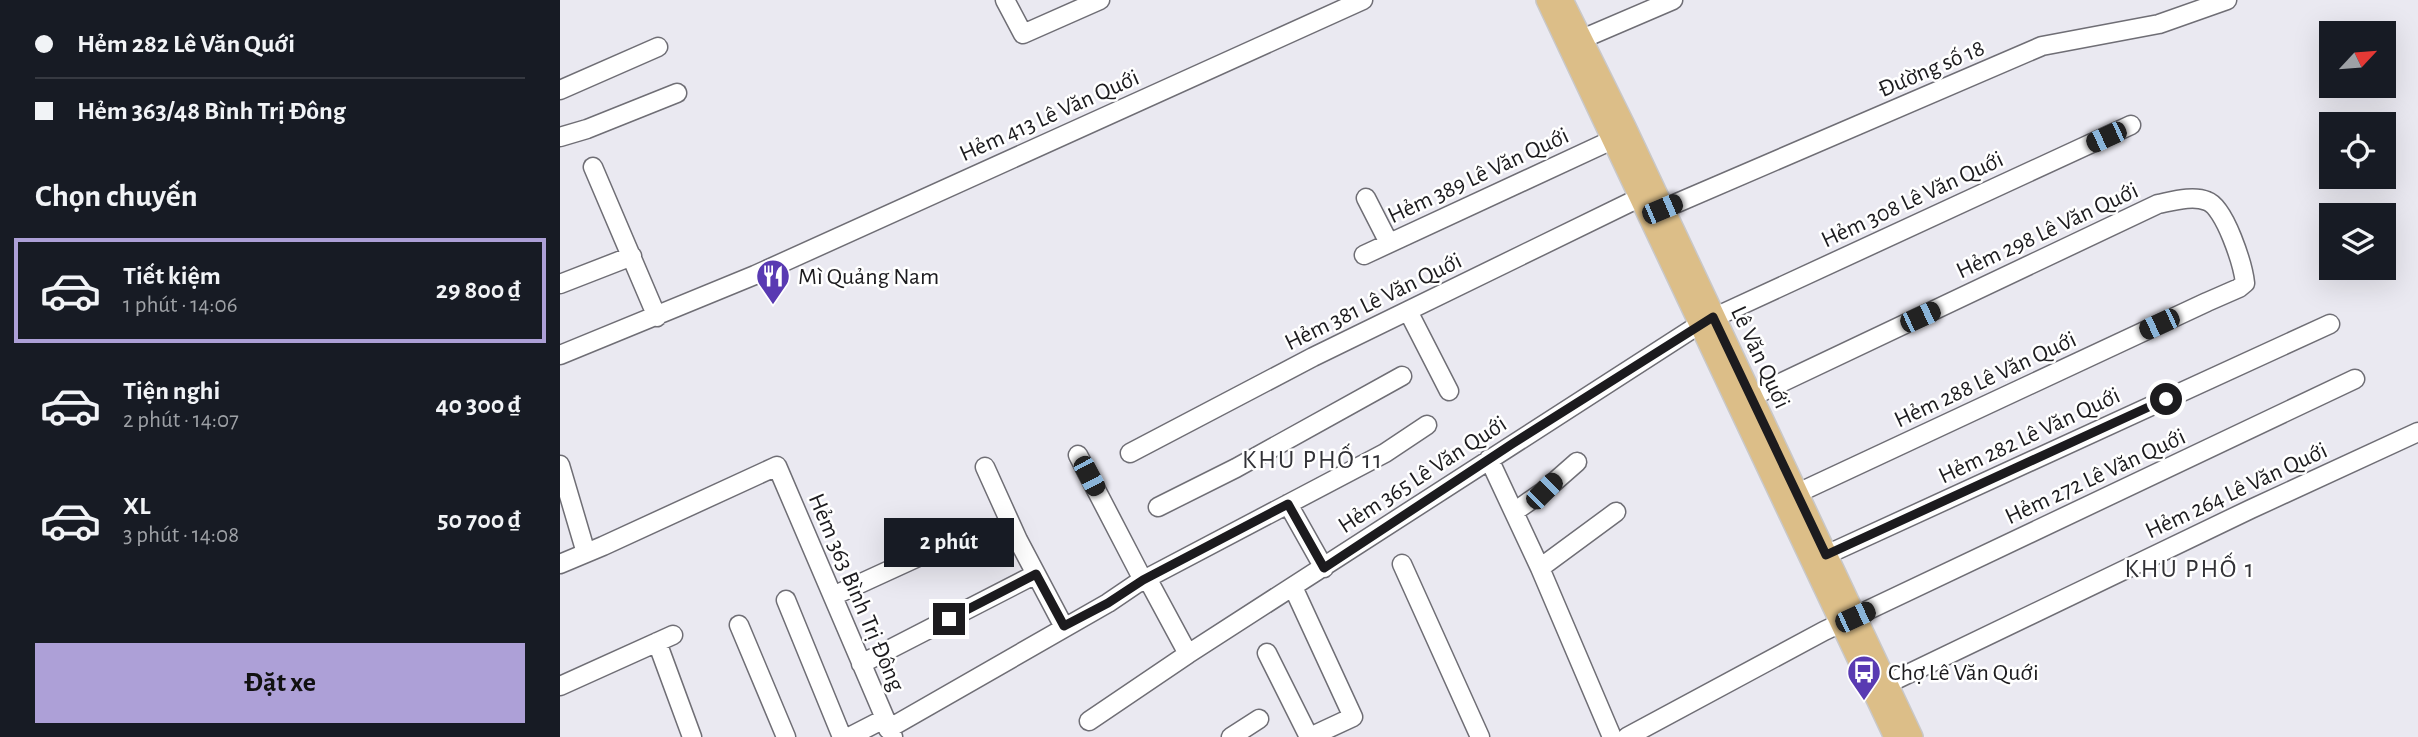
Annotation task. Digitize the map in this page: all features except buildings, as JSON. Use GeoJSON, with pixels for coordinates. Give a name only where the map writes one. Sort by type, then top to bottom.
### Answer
{"type":"FeatureCollection","features":[{"type":"Feature","properties":{"kind":"main road","name":"Lê Văn Quới"},"geometry":{"type":"LineString","coordinates":[[1547,0],[1575,42],[1662,209],[1707,320],[1848,620],[1887,684],[1912,737]]}},
{"type":"Feature","properties":{"kind":"main road","name":"Lê Văn Quới"},"geometry":{"type":"LineString","coordinates":[[1562,0],[1612,140],[1639,198],[1751,397],[1790,497],[1826,555],[1848,620],[1895,737]]}},
{"type":"Feature","properties":{"kind":"street"},"geometry":{"type":"LineString","coordinates":[[1005,0],[1023,34],[1100,0]]}},
{"type":"Feature","properties":{"kind":"street","name":"Hẻm 413 Lê Văn Quới"},"geometry":{"type":"LineString","coordinates":[[560,355],[755,275],[1363,0]]}},
{"type":"Feature","properties":{"kind":"street"},"geometry":{"type":"LineString","coordinates":[[1575,42],[1673,0]]}},
{"type":"Feature","properties":{"kind":"street","name":"Đường số 18"},"geometry":{"type":"LineString","coordinates":[[1662,209],[2042,46],[2159,24],[2227,0]]}},
{"type":"Feature","properties":{"kind":"street"},"geometry":{"type":"LineString","coordinates":[[560,90],[658,47]]}},
{"type":"Feature","properties":{"kind":"street"},"geometry":{"type":"LineString","coordinates":[[560,137],[677,93]]}},
{"type":"Feature","properties":{"kind":"street","name":"Hẻm 308 Lê Văn Quới"},"geometry":{"type":"LineString","coordinates":[[1707,320],[2131,125]]}},
{"type":"Feature","properties":{"kind":"street","name":"Hẻm 389 Lê Văn Quới"},"geometry":{"type":"LineString","coordinates":[[1364,256],[1612,140]]}},
{"type":"Feature","properties":{"kind":"street"},"geometry":{"type":"LineString","coordinates":[[593,167],[657,317]]}},
{"type":"Feature","properties":{"kind":"street"},"geometry":{"type":"LineString","coordinates":[[1366,198],[1389,243]]}},
{"type":"Feature","properties":{"kind":"street","name":"Hẻm 381 Lê Văn Quới"},"geometry":{"type":"LineString","coordinates":[[1130,453],[1313,357],[1639,198]]}},
{"type":"Feature","properties":{"kind":"street","name":"Hẻm 298 Lê Văn Quới"},"geometry":{"type":"LineString","coordinates":[[1751,397],[2158,204],[2176,200],[2200,199],[2216,206],[2239,254],[2245,283],[2207,302]]}},
{"type":"Feature","properties":{"kind":"street"},"geometry":{"type":"LineString","coordinates":[[562,278],[632,256]]}},
{"type":"Feature","properties":{"kind":"street","name":"Hẻm 288 Lê Văn Quới"},"geometry":{"type":"LineString","coordinates":[[1790,497],[2207,302]]}},
{"type":"Feature","properties":{"kind":"street"},"geometry":{"type":"LineString","coordinates":[[1408,311],[1449,391]]}},
{"type":"Feature","properties":{"kind":"street","name":"Hẻm 365 Lê Văn Quới"},"geometry":{"type":"LineString","coordinates":[[1089,721],[1188,654],[1707,320]]}},
{"type":"Feature","properties":{"kind":"street","name":"Hẻm 282 Lê Văn Quới"},"geometry":{"type":"LineString","coordinates":[[1826,555],[2330,324]]}},
{"type":"Feature","properties":{"kind":"street"},"geometry":{"type":"LineString","coordinates":[[1158,506],[1236,468],[1402,376]]}},
{"type":"Feature","properties":{"kind":"street","name":"Hẻm 272 Lê Văn Quới"},"geometry":{"type":"LineString","coordinates":[[1627,737],[1848,620],[2356,379]]}},
{"type":"Feature","properties":{"kind":"street"},"geometry":{"type":"LineString","coordinates":[[849,737],[889,728],[1108,603],[1145,579],[1385,453],[1427,425]]}},
{"type":"Feature","properties":{"kind":"street","name":"Hẻm 264 Lê Văn Quới"},"geometry":{"type":"LineString","coordinates":[[1887,684],[2418,432]]}},
{"type":"Feature","properties":{"kind":"street"},"geometry":{"type":"LineString","coordinates":[[1078,455],[1188,654]]}},
{"type":"Feature","properties":{"kind":"street"},"geometry":{"type":"LineString","coordinates":[[1489,459],[1540,568],[1612,737]]}},
{"type":"Feature","properties":{"kind":"street"},"geometry":{"type":"LineString","coordinates":[[1514,512],[1544,491],[1577,462]]}},
{"type":"Feature","properties":{"kind":"street"},"geometry":{"type":"LineString","coordinates":[[560,465],[586,554],[560,564]]}},
{"type":"Feature","properties":{"kind":"street","name":"Hẻm 363 Bình Trị Đông"},"geometry":{"type":"LineString","coordinates":[[586,554],[777,466],[889,728]]}},
{"type":"Feature","properties":{"kind":"street"},"geometry":{"type":"LineString","coordinates":[[985,467],[1064,626]]}},
{"type":"Feature","properties":{"kind":"street"},"geometry":{"type":"LineString","coordinates":[[1288,504],[1324,568]]}},
{"type":"Feature","properties":{"kind":"street"},"geometry":{"type":"LineString","coordinates":[[1540,568],[1616,512]]}},
{"type":"Feature","properties":{"kind":"street"},"geometry":{"type":"LineString","coordinates":[[833,596],[953,541]]}},
{"type":"Feature","properties":{"kind":"street"},"geometry":{"type":"LineString","coordinates":[[1402,564],[1480,737]]}},
{"type":"Feature","properties":{"kind":"street"},"geometry":{"type":"LineString","coordinates":[[861,664],[1036,574]]}},
{"type":"Feature","properties":{"kind":"street"},"geometry":{"type":"LineString","coordinates":[[1267,653],[1310,737],[1353,717],[1293,587]]}},
{"type":"Feature","properties":{"kind":"street"},"geometry":{"type":"LineString","coordinates":[[786,600],[842,737]]}},
{"type":"Feature","properties":{"kind":"street"},"geometry":{"type":"LineString","coordinates":[[739,625],[786,737]]}},
{"type":"Feature","properties":{"kind":"street"},"geometry":{"type":"LineString","coordinates":[[560,686],[665,638],[691,737]]}},
{"type":"Feature","properties":{"kind":"street"},"geometry":{"type":"LineString","coordinates":[[1231,737],[1259,719]]}},
{"type":"Feature","properties":{"kind":"place","name":"Mì Quảng Nam"},"geometry":{"type":"Point","coordinates":[773,306]}},
{"type":"Feature","properties":{"kind":"place","name":"Chợ Lê Văn Quới"},"geometry":{"type":"Point","coordinates":[1864,702]}},
{"type":"Feature","properties":{"kind":"district","name":"KHU PHỐ 11"},"geometry":{"type":"Point","coordinates":[1313,459]}},
{"type":"Feature","properties":{"kind":"district","name":"KHU PHỐ 1"},"geometry":{"type":"Point","coordinates":[2190,568]}},
{"type":"Feature","properties":{"kind":"route"},"geometry":{"type":"LineString","coordinates":[[949,619],[1036,574],[1064,626],[1108,603],[1143,580],[1288,504],[1324,568],[1512,444],[1713,317],[1826,555],[2166,399]]}}]}
